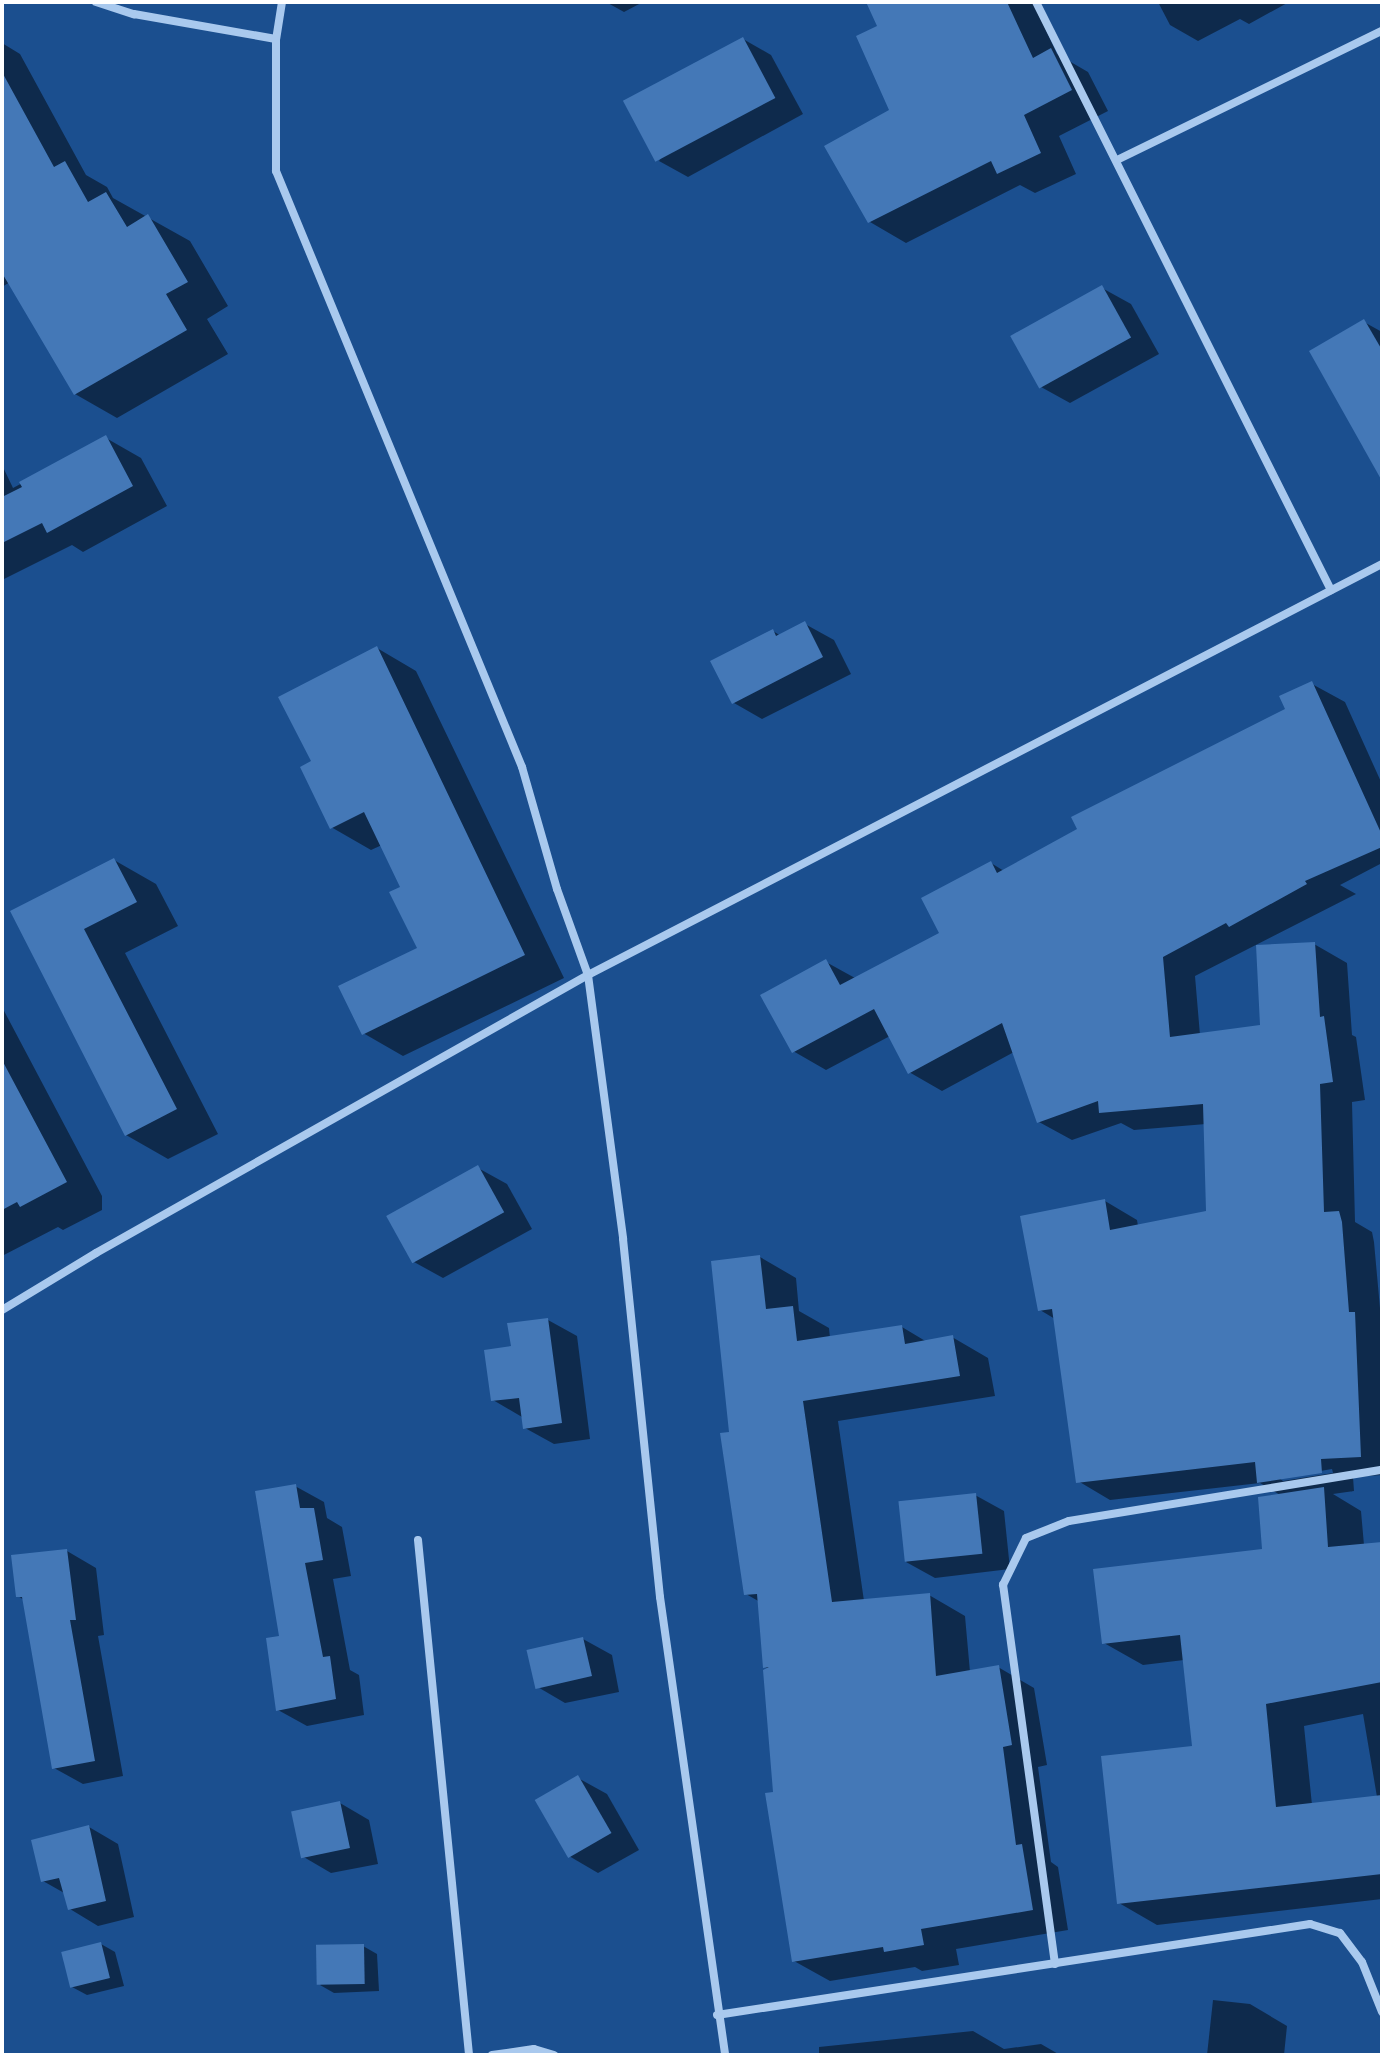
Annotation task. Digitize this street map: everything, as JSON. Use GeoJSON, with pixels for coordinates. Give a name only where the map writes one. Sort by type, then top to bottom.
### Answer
{"type":"FeatureCollection","features":[{"type":"Feature","properties":{"kind":"street"},"geometry":{"type":"LineString","coordinates":[[96,2],[134,14],[276,39]]}},
{"type":"Feature","properties":{"kind":"street"},"geometry":{"type":"LineString","coordinates":[[282,2],[276,39],[276,171],[522,767],[557,889],[588,975],[623,1239],[660,1597],[725,2055]]}},
{"type":"Feature","properties":{"kind":"street"},"geometry":{"type":"LineString","coordinates":[[1036,2],[1331,590]]}},
{"type":"Feature","properties":{"kind":"street"},"geometry":{"type":"LineString","coordinates":[[1117,160],[1382,31]]}},
{"type":"Feature","properties":{"kind":"street"},"geometry":{"type":"LineString","coordinates":[[2,1310],[96,1253],[588,975],[1382,564]]}},
{"type":"Feature","properties":{"kind":"street"},"geometry":{"type":"LineString","coordinates":[[1055,1964],[1003,1585],[1026,1538],[1069,1521],[1382,1470]]}},
{"type":"Feature","properties":{"kind":"street"},"geometry":{"type":"LineString","coordinates":[[418,1540],[469,2055]]}},
{"type":"Feature","properties":{"kind":"street"},"geometry":{"type":"LineString","coordinates":[[717,2015],[1310,1924],[1340,1933],[1362,1962],[1382,2012]]}},
{"type":"Feature","properties":{"kind":"street"},"geometry":{"type":"LineString","coordinates":[[492,2055],[534,2049],[554,2055]]}},
{"type":"Feature","properties":{"kind":"building"},"geometry":{"type":"Polygon","coordinates":[[[866,2],[1007,2],[1033,58],[1051,48],[1072,90],[1024,115],[1041,153],[997,174],[991,161],[868,223],[824,146],[889,110],[856,36],[877,26],[866,2]]]}},
{"type":"Feature","properties":{"kind":"building"},"geometry":{"type":"Polygon","coordinates":[[[743,37],[775,98],[655,162],[623,101],[743,37]]]}},
{"type":"Feature","properties":{"kind":"building"},"geometry":{"type":"Polygon","coordinates":[[[2,72],[54,167],[65,161],[88,202],[106,192],[127,227],[148,214],[188,282],[166,294],[187,330],[74,395],[2,273],[2,72]]]}},
{"type":"Feature","properties":{"kind":"building"},"geometry":{"type":"Polygon","coordinates":[[[1102,285],[1131,337],[1039,388],[1010,336],[1102,285]]]}},
{"type":"Feature","properties":{"kind":"building"},"geometry":{"type":"Polygon","coordinates":[[[1364,319],[1382,350],[1382,481],[1309,351],[1364,319]]]}},
{"type":"Feature","properties":{"kind":"building"},"geometry":{"type":"Polygon","coordinates":[[[106,435],[133,486],[47,533],[42,523],[2,543],[2,497],[22,487],[19,482],[106,435]]]}},
{"type":"Feature","properties":{"kind":"building"},"geometry":{"type":"Polygon","coordinates":[[[805,621],[823,657],[732,704],[710,661],[773,629],[776,636],[805,621]]]}},
{"type":"Feature","properties":{"kind":"building"},"geometry":{"type":"Polygon","coordinates":[[[377,646],[525,955],[362,1035],[338,986],[417,948],[389,892],[400,887],[364,812],[330,829],[300,767],[311,761],[278,697],[377,646]]]}},
{"type":"Feature","properties":{"kind":"building"},"geometry":{"type":"Polygon","coordinates":[[[1312,681],[1382,835],[1382,847],[1305,881],[1307,884],[1229,927],[1226,923],[1163,957],[1170,1037],[1260,1025],[1256,945],[1315,942],[1320,1017],[1324,1016],[1333,1082],[1320,1084],[1324,1212],[1339,1211],[1342,1222],[1349,1312],[1355,1312],[1361,1457],[1321,1459],[1322,1473],[1257,1483],[1255,1462],[1076,1483],[1052,1309],[1038,1311],[1020,1216],[1105,1199],[1110,1230],[1206,1211],[1203,1104],[1099,1113],[1098,1101],[1037,1123],[1002,1023],[908,1074],[874,1009],[792,1053],[760,995],[826,959],[840,985],[939,933],[921,898],[991,861],[997,873],[1077,829],[1071,817],[1285,709],[1279,696],[1312,681]]]}},
{"type":"Feature","properties":{"kind":"building"},"geometry":{"type":"Polygon","coordinates":[[[114,858],[137,902],[84,929],[177,1109],[125,1136],[10,911],[114,858]]]}},
{"type":"Feature","properties":{"kind":"building"},"geometry":{"type":"Polygon","coordinates":[[[2,1060],[67,1182],[20,1207],[17,1202],[2,1210],[2,1060]]]}},
{"type":"Feature","properties":{"kind":"building"},"geometry":{"type":"Polygon","coordinates":[[[478,1165],[504,1212],[412,1263],[386,1216],[478,1165]]]}},
{"type":"Feature","properties":{"kind":"building"},"geometry":{"type":"Polygon","coordinates":[[[760,1255],[766,1309],[793,1306],[797,1341],[902,1325],[905,1344],[953,1335],[960,1376],[803,1401],[832,1602],[930,1593],[936,1676],[999,1665],[1012,1745],[1003,1747],[1016,1845],[1022,1844],[1033,1910],[921,1929],[924,1945],[884,1952],[883,1947],[792,1962],[765,1793],[773,1792],[763,1670],[769,1667],[763,1668],[757,1594],[744,1595],[720,1433],[729,1432],[711,1261],[760,1255]]]}},
{"type":"Feature","properties":{"kind":"building"},"geometry":{"type":"Polygon","coordinates":[[[548,1318],[562,1423],[523,1429],[519,1398],[491,1401],[484,1350],[511,1346],[507,1323],[548,1318]]]}},
{"type":"Feature","properties":{"kind":"building"},"geometry":{"type":"Polygon","coordinates":[[[296,1484],[300,1508],[314,1508],[323,1560],[305,1563],[323,1657],[330,1656],[336,1699],[276,1711],[266,1638],[279,1636],[255,1491],[296,1484]]]}},
{"type":"Feature","properties":{"kind":"building"},"geometry":{"type":"Polygon","coordinates":[[[1324,1487],[1328,1547],[1382,1542],[1382,1682],[1266,1704],[1276,1807],[1382,1795],[1382,1874],[1117,1904],[1101,1756],[1192,1746],[1180,1635],[1102,1644],[1093,1569],[1262,1549],[1258,1497],[1324,1487]]]}},
{"type":"Feature","properties":{"kind":"building"},"geometry":{"type":"Polygon","coordinates":[[[976,1493],[982,1554],[905,1562],[898,1501],[976,1493]]]}},
{"type":"Feature","properties":{"kind":"building"},"geometry":{"type":"Polygon","coordinates":[[[67,1549],[76,1620],[70,1620],[95,1761],[52,1769],[22,1597],[16,1597],[11,1555],[67,1549]]]}},
{"type":"Feature","properties":{"kind":"building"},"geometry":{"type":"Polygon","coordinates":[[[583,1637],[592,1676],[535,1689],[526,1650],[583,1637]]]}},
{"type":"Feature","properties":{"kind":"building"},"geometry":{"type":"Polygon","coordinates":[[[578,1775],[612,1833],[568,1858],[535,1800],[578,1775]]]}},
{"type":"Feature","properties":{"kind":"building"},"geometry":{"type":"Polygon","coordinates":[[[340,1801],[350,1848],[301,1858],[291,1811],[340,1801]]]}},
{"type":"Feature","properties":{"kind":"building"},"geometry":{"type":"Polygon","coordinates":[[[89,1825],[106,1901],[68,1910],[59,1878],[41,1882],[31,1840],[89,1825]]]}},
{"type":"Feature","properties":{"kind":"building"},"geometry":{"type":"Polygon","coordinates":[[[101,1942],[110,1978],[70,1988],[61,1952],[101,1942]]]}},
{"type":"Feature","properties":{"kind":"building"},"geometry":{"type":"Polygon","coordinates":[[[364,1944],[365,1984],[317,1985],[316,1945],[364,1944]]]}}]}
